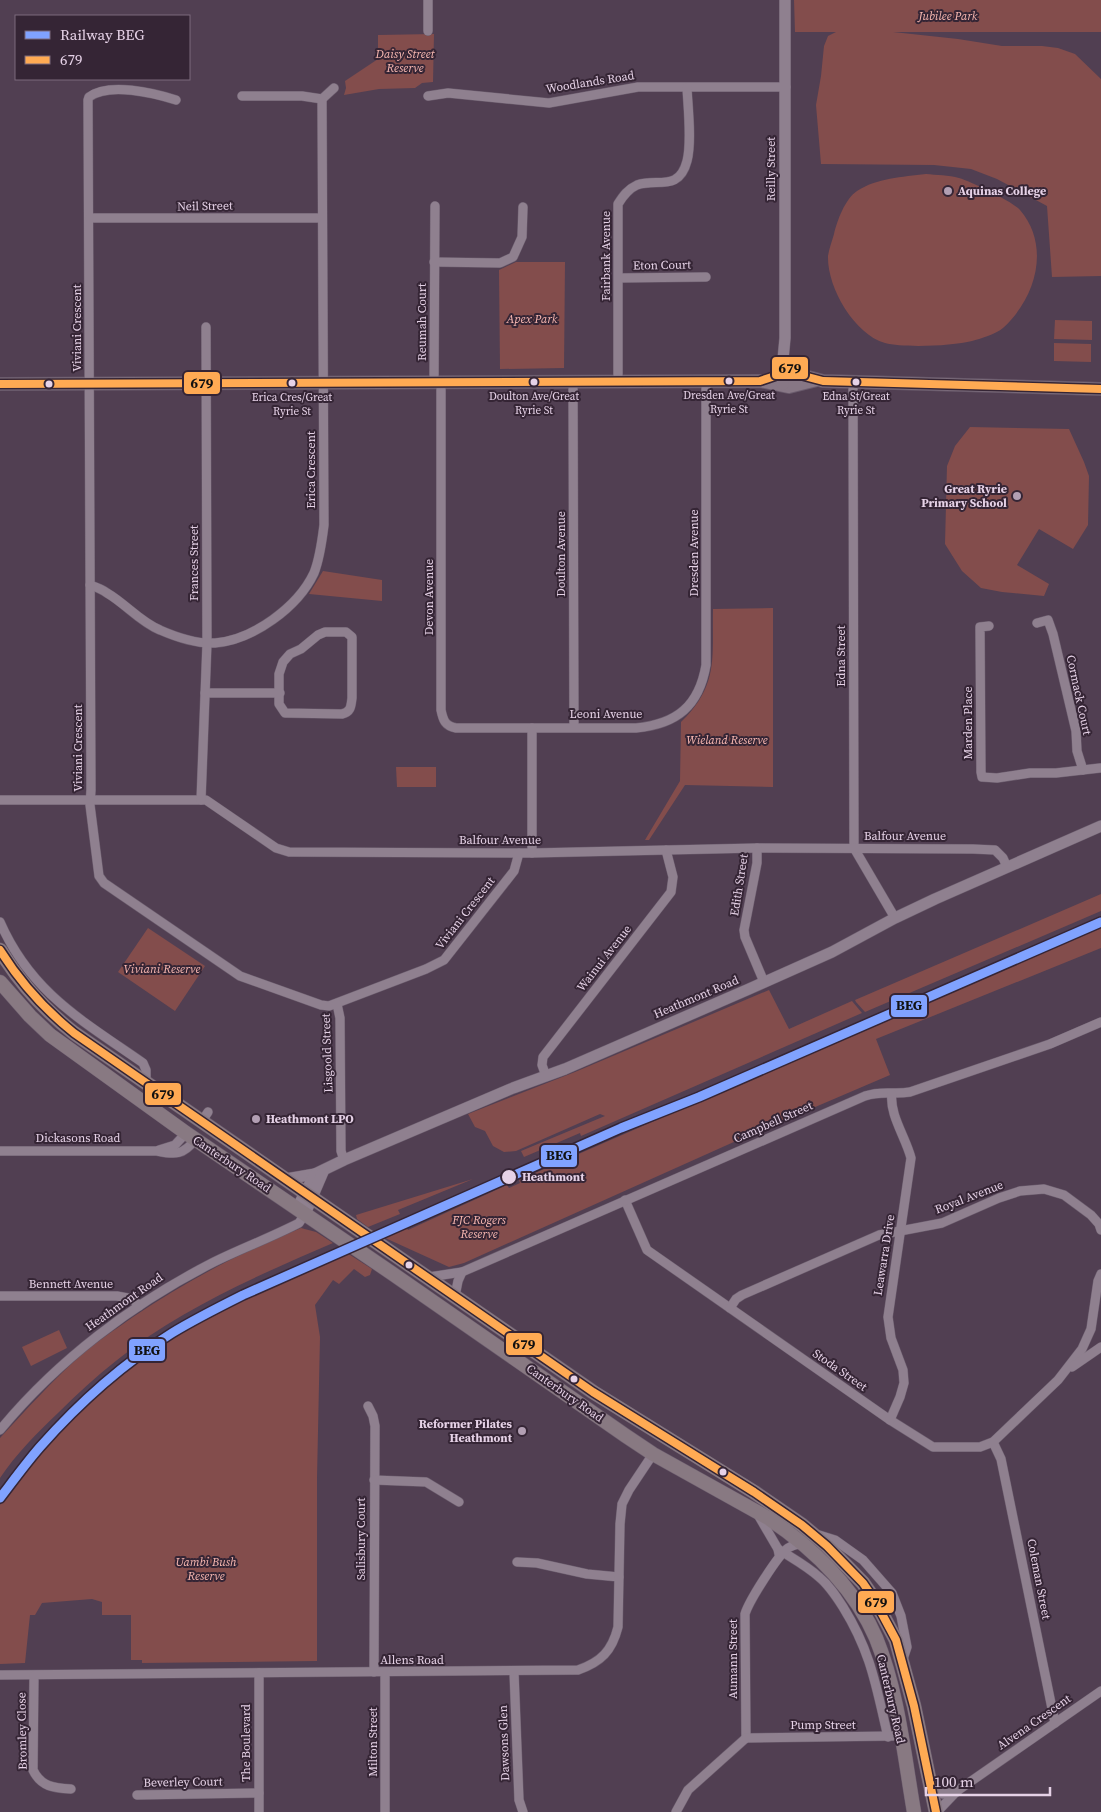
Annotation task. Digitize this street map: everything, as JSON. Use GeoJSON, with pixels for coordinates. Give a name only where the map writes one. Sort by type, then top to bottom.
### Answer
{"type":"FeatureCollection","features":[{"type":"Feature","properties":{"kind":"main road"},"geometry":{"type":"LineString","coordinates":[[0,384],[760,381],[788,376],[853,382],[1101,389]]}},
{"type":"Feature","properties":{"kind":"main road","name":"Canterbury Road"},"geometry":{"type":"LineString","coordinates":[[0,950],[17,978],[53,1016],[146,1083],[205,1116],[286,1179],[594,1392],[754,1492],[807,1538],[840,1558],[863,1583],[885,1618],[896,1640],[914,1706],[936,1812]]}},
{"type":"Feature","properties":{"kind":"main road","name":"Canterbury Road"},"geometry":{"type":"LineString","coordinates":[[1,987],[50,1035],[191,1136],[653,1454],[754,1510],[784,1529],[807,1538],[856,1602],[868,1623],[886,1667],[894,1736],[914,1812]]}},
{"type":"Feature","properties":{"kind":"main road"},"geometry":{"type":"LineString","coordinates":[[191,1136],[205,1116]]}},
{"type":"Feature","properties":{"kind":"main road"},"geometry":{"type":"LineString","coordinates":[[393,1274],[390,1264],[391,1258],[395,1254]]}},
{"type":"Feature","properties":{"kind":"main road"},"geometry":{"type":"LineString","coordinates":[[528,1367],[538,1353]]}},
{"type":"Feature","properties":{"kind":"main road"},"geometry":{"type":"LineString","coordinates":[[653,1454],[663,1435]]}},
{"type":"Feature","properties":{"kind":"street"},"geometry":{"type":"LineString","coordinates":[[428,0],[428,31]]}},
{"type":"Feature","properties":{"kind":"street","name":"Reilly Street"},"geometry":{"type":"LineString","coordinates":[[785,0],[785,338],[788,376]]}},
{"type":"Feature","properties":{"kind":"street","name":"Woodlands Road"},"geometry":{"type":"LineString","coordinates":[[428,96],[448,93],[549,103],[638,87],[786,87]]}},
{"type":"Feature","properties":{"kind":"street"},"geometry":{"type":"LineString","coordinates":[[242,96],[302,96],[322,100],[334,88]]}},
{"type":"Feature","properties":{"kind":"street","name":"Fairbank Avenue"},"geometry":{"type":"LineString","coordinates":[[618,381],[618,204],[628,190],[638,185],[667,183],[677,178],[683,171],[689,152],[687,88]]}},
{"type":"Feature","properties":{"kind":"street","name":"Viviani Crescent"},"geometry":{"type":"LineString","coordinates":[[176,100],[129,90],[98,92],[89,97],[88,103],[90,218],[90,800],[96,864],[99,876],[104,883],[240,976],[321,1005],[329,1006],[426,969],[444,960],[514,870],[519,853]]}},
{"type":"Feature","properties":{"kind":"street","name":"Erica Crescent"},"geometry":{"type":"LineString","coordinates":[[90,585],[107,592],[142,620],[158,630],[185,639],[207,643],[223,642],[244,635],[274,620],[294,601],[313,573],[320,552],[324,525],[321,218],[322,100]]}},
{"type":"Feature","properties":{"kind":"street","name":"Reumah Court"},"geometry":{"type":"LineString","coordinates":[[435,206],[434,262],[437,382]]}},
{"type":"Feature","properties":{"kind":"street"},"geometry":{"type":"LineString","coordinates":[[434,262],[500,262],[513,257],[522,237],[523,207]]}},
{"type":"Feature","properties":{"kind":"street","name":"Neil Street"},"geometry":{"type":"LineString","coordinates":[[90,218],[321,218]]}},
{"type":"Feature","properties":{"kind":"street","name":"Eton Court"},"geometry":{"type":"LineString","coordinates":[[619,278],[706,277]]}},
{"type":"Feature","properties":{"kind":"street","name":"Frances Street"},"geometry":{"type":"LineString","coordinates":[[201,800],[207,643],[206,327]]}},
{"type":"Feature","properties":{"kind":"street","name":"Doulton Avenue"},"geometry":{"type":"LineString","coordinates":[[573,381],[574,727]]}},
{"type":"Feature","properties":{"kind":"street","name":"Dresden Avenue"},"geometry":{"type":"LineString","coordinates":[[677,716],[695,700],[701,687],[706,665],[706,381]]}},
{"type":"Feature","properties":{"kind":"street","name":"Devon Avenue"},"geometry":{"type":"LineString","coordinates":[[437,382],[441,710],[443,718],[448,726],[456,728],[532,728]]}},
{"type":"Feature","properties":{"kind":"street","name":"Edna Street"},"geometry":{"type":"LineString","coordinates":[[853,382],[854,848]]}},
{"type":"Feature","properties":{"kind":"street","name":"Cormack Court"},"geometry":{"type":"LineString","coordinates":[[1037,623],[1048,620],[1053,634],[1076,731],[1077,751],[1082,770]]}},
{"type":"Feature","properties":{"kind":"street","name":"Marden Place"},"geometry":{"type":"LineString","coordinates":[[980,626],[982,777],[996,778],[1030,773],[1082,770]]}},
{"type":"Feature","properties":{"kind":"street"},"geometry":{"type":"LineString","coordinates":[[323,632],[346,632],[351,635],[352,698],[347,712],[339,714],[288,714],[280,707],[280,693],[281,667],[290,654],[323,632]]}},
{"type":"Feature","properties":{"kind":"street"},"geometry":{"type":"LineString","coordinates":[[205,694],[280,693]]}},
{"type":"Feature","properties":{"kind":"street","name":"Leoni Avenue"},"geometry":{"type":"LineString","coordinates":[[532,728],[636,728],[663,723],[677,716]]}},
{"type":"Feature","properties":{"kind":"street"},"geometry":{"type":"LineString","coordinates":[[532,728],[532,853]]}},
{"type":"Feature","properties":{"kind":"street"},"geometry":{"type":"LineString","coordinates":[[1082,770],[1101,769]]}},
{"type":"Feature","properties":{"kind":"street","name":"Balfour Avenue"},"geometry":{"type":"LineString","coordinates":[[0,800],[201,800],[210,802],[276,848],[286,852],[532,853],[757,848],[995,850],[1000,854],[1008,867]]}},
{"type":"Feature","properties":{"kind":"street","name":"Heathmont Road"},"geometry":{"type":"LineString","coordinates":[[286,1179],[319,1173],[344,1160],[504,1091],[546,1076],[764,982],[832,952],[895,918],[1101,826]]}},
{"type":"Feature","properties":{"kind":"street","name":"Edith Street"},"geometry":{"type":"LineString","coordinates":[[757,848],[757,863],[744,930],[745,937],[764,982]]}},
{"type":"Feature","properties":{"kind":"street"},"geometry":{"type":"LineString","coordinates":[[854,848],[895,918]]}},
{"type":"Feature","properties":{"kind":"street","name":"Wainui Avenue"},"geometry":{"type":"LineString","coordinates":[[546,1076],[542,1065],[543,1057],[671,892],[673,877],[666,850]]}},
{"type":"Feature","properties":{"kind":"street"},"geometry":{"type":"LineString","coordinates":[[0,922],[14,949],[38,981],[66,1009],[143,1063],[146,1070],[146,1083]]}},
{"type":"Feature","properties":{"kind":"street","name":"Lisgoold Street"},"geometry":{"type":"LineString","coordinates":[[337,1004],[340,1018],[341,1151],[344,1160]]}},
{"type":"Feature","properties":{"kind":"street","name":"Campbell Street"},"geometry":{"type":"LineString","coordinates":[[429,1278],[462,1272],[865,1096],[881,1092],[892,1094],[910,1092],[1050,1044],[1101,1022]]}},
{"type":"Feature","properties":{"kind":"street","name":"Leawarra Drive"},"geometry":{"type":"LineString","coordinates":[[890,1420],[904,1383],[903,1370],[891,1338],[888,1317],[911,1158],[908,1144],[892,1107],[892,1094]]}},
{"type":"Feature","properties":{"kind":"street"},"geometry":{"type":"LineString","coordinates":[[175,1145],[181,1153],[188,1148],[191,1136]]}},
{"type":"Feature","properties":{"kind":"street","name":"Dickasons Road"},"geometry":{"type":"LineString","coordinates":[[157,1151],[175,1145],[191,1136]]}},
{"type":"Feature","properties":{"kind":"street","name":"Dickasons Road"},"geometry":{"type":"LineString","coordinates":[[0,1151],[157,1151],[181,1153]]}},
{"type":"Feature","properties":{"kind":"street"},"geometry":{"type":"LineString","coordinates":[[301,1211],[319,1173]]}},
{"type":"Feature","properties":{"kind":"street","name":"Royal Avenue"},"geometry":{"type":"LineString","coordinates":[[730,1308],[736,1299],[742,1295],[879,1235],[942,1223],[1000,1198],[1034,1189],[1056,1192],[1071,1199],[1100,1225]]}},
{"type":"Feature","properties":{"kind":"street","name":"Stoda Street"},"geometry":{"type":"LineString","coordinates":[[625,1200],[647,1250],[890,1420],[932,1447],[980,1447],[992,1442],[1001,1436],[1065,1372],[1082,1349],[1091,1329],[1098,1281],[1101,1274]]}},
{"type":"Feature","properties":{"kind":"street","name":"Heathmont Road"},"geometry":{"type":"LineString","coordinates":[[0,1430],[18,1409],[70,1359],[138,1306],[213,1263],[287,1229],[301,1211]]}},
{"type":"Feature","properties":{"kind":"street"},"geometry":{"type":"LineString","coordinates":[[455,1296],[458,1280],[462,1272]]}},
{"type":"Feature","properties":{"kind":"street","name":"Bennett Avenue"},"geometry":{"type":"LineString","coordinates":[[0,1296],[117,1296],[133,1299],[138,1306]]}},
{"type":"Feature","properties":{"kind":"street","name":"Stoda Street"},"geometry":{"type":"LineString","coordinates":[[1065,1372],[1101,1347]]}},
{"type":"Feature","properties":{"kind":"street","name":"Salisbury Court"},"geometry":{"type":"LineString","coordinates":[[368,1406],[375,1426],[374,1672]]}},
{"type":"Feature","properties":{"kind":"street","name":"Coleman Street"},"geometry":{"type":"LineString","coordinates":[[992,1442],[1001,1459],[1055,1723]]}},
{"type":"Feature","properties":{"kind":"street","name":"Allens Road"},"geometry":{"type":"LineString","coordinates":[[0,1675],[514,1672],[578,1670],[593,1665],[615,1642],[618,1628],[622,1504],[653,1454]]}},
{"type":"Feature","properties":{"kind":"street"},"geometry":{"type":"LineString","coordinates":[[374,1480],[426,1482],[459,1502]]}},
{"type":"Feature","properties":{"kind":"street"},"geometry":{"type":"LineString","coordinates":[[754,1510],[780,1553],[807,1538]]}},
{"type":"Feature","properties":{"kind":"street","name":"Canterbury Road"},"geometry":{"type":"LineString","coordinates":[[780,1553],[806,1566],[827,1584],[854,1624],[867,1652],[894,1736]]}},
{"type":"Feature","properties":{"kind":"street","name":"Aumann Street"},"geometry":{"type":"LineString","coordinates":[[746,1738],[745,1614],[748,1604],[780,1553]]}},
{"type":"Feature","properties":{"kind":"street"},"geometry":{"type":"LineString","coordinates":[[517,1562],[537,1563],[587,1574],[619,1577]]}},
{"type":"Feature","properties":{"kind":"street","name":"Milton Street"},"geometry":{"type":"LineString","coordinates":[[385,1672],[385,1812]]}},
{"type":"Feature","properties":{"kind":"street","name":"Dawsons Glen"},"geometry":{"type":"LineString","coordinates":[[514,1672],[518,1800],[523,1812]]}},
{"type":"Feature","properties":{"kind":"street","name":"The Boulevard"},"geometry":{"type":"LineString","coordinates":[[259,1673],[259,1812]]}},
{"type":"Feature","properties":{"kind":"street","name":"Bromley Close"},"geometry":{"type":"LineString","coordinates":[[34,1676],[33,1770],[41,1783],[53,1788],[71,1789]]}},
{"type":"Feature","properties":{"kind":"street","name":"Alvena Crescent"},"geometry":{"type":"LineString","coordinates":[[936,1812],[957,1792],[1101,1691]]}},
{"type":"Feature","properties":{"kind":"street","name":"Pump Street"},"geometry":{"type":"LineString","coordinates":[[746,1738],[894,1736]]}},
{"type":"Feature","properties":{"kind":"street"},"geometry":{"type":"LineString","coordinates":[[676,1812],[688,1790],[746,1738]]}},
{"type":"Feature","properties":{"kind":"street"},"geometry":{"type":"LineString","coordinates":[[931,1787],[943,1794],[957,1792]]}},
{"type":"Feature","properties":{"kind":"street","name":"Beverley Court"},"geometry":{"type":"LineString","coordinates":[[137,1795],[259,1793]]}},
{"type":"Feature","properties":{"kind":"green space","name":"Jubilee Park"},"geometry":{"type":"Polygon","coordinates":[[[794,0],[1101,0],[1101,32],[893,32],[1002,46],[1058,48],[1075,54],[1101,79],[1101,276],[1052,277],[1047,206],[997,179],[971,169],[934,165],[821,164],[816,105],[824,46],[828,36],[836,32],[795,32],[794,0]]]}},
{"type":"Feature","properties":{"kind":"green space","name":"Daisy Street Reserve"},"geometry":{"type":"Polygon","coordinates":[[[434,34],[433,82],[422,83],[415,88],[379,89],[344,95],[345,81],[378,59],[378,35],[434,34]]]}},
{"type":"Feature","properties":{"kind":"green space"},"geometry":{"type":"Polygon","coordinates":[[[926,174],[951,176],[965,180],[1016,206],[1030,224],[1035,239],[1037,255],[1035,271],[1031,287],[1024,302],[1003,328],[996,332],[964,343],[928,346],[893,345],[874,338],[863,330],[844,308],[832,281],[828,256],[842,211],[849,199],[857,191],[881,181],[926,174]]]}},
{"type":"Feature","properties":{"kind":"green space","name":"Apex Park"},"geometry":{"type":"Polygon","coordinates":[[[516,262],[565,262],[564,368],[500,369],[499,270],[516,262]]]}},
{"type":"Feature","properties":{"kind":"green space"},"geometry":{"type":"Polygon","coordinates":[[[1055,320],[1092,321],[1092,340],[1054,339],[1055,320]]]}},
{"type":"Feature","properties":{"kind":"green space"},"geometry":{"type":"Polygon","coordinates":[[[1054,343],[1091,344],[1091,362],[1054,361],[1054,343]]]}},
{"type":"Feature","properties":{"kind":"green space"},"geometry":{"type":"Polygon","coordinates":[[[970,427],[1069,429],[1084,462],[1089,476],[1088,525],[1073,549],[1039,529],[1017,565],[1049,584],[1044,596],[981,588],[962,571],[945,544],[947,466],[955,446],[970,427]]]}},
{"type":"Feature","properties":{"kind":"green space"},"geometry":{"type":"Polygon","coordinates":[[[323,571],[382,580],[382,601],[309,594],[323,571]]]}},
{"type":"Feature","properties":{"kind":"green space","name":"Wieland Reserve"},"geometry":{"type":"Polygon","coordinates":[[[773,608],[773,787],[685,785],[649,840],[645,840],[680,781],[681,722],[702,696],[708,683],[712,657],[713,609],[773,608]]]}},
{"type":"Feature","properties":{"kind":"green space"},"geometry":{"type":"Polygon","coordinates":[[[396,767],[436,767],[436,787],[397,787],[396,767]]]}},
{"type":"Feature","properties":{"kind":"green space"},"geometry":{"type":"Polygon","coordinates":[[[1101,894],[1101,911],[865,1012],[855,1000],[1101,894]]]}},
{"type":"Feature","properties":{"kind":"green space","name":"FJC Rogers Reserve"},"geometry":{"type":"Polygon","coordinates":[[[1101,926],[1101,948],[876,1039],[890,1075],[736,1141],[464,1263],[449,1267],[383,1237],[406,1227],[408,1230],[507,1185],[509,1188],[520,1183],[519,1180],[1101,926]]]}},
{"type":"Feature","properties":{"kind":"green space","name":"Viviani Reserve"},"geometry":{"type":"Polygon","coordinates":[[[148,928],[205,966],[175,1011],[118,972],[148,928]]]}},
{"type":"Feature","properties":{"kind":"green space"},"geometry":{"type":"Polygon","coordinates":[[[769,990],[789,1029],[852,1001],[862,1013],[581,1136],[580,1133],[524,1157],[521,1151],[605,1116],[600,1114],[516,1151],[504,1152],[493,1146],[485,1131],[475,1127],[468,1114],[575,1072],[769,990]]]}},
{"type":"Feature","properties":{"kind":"green space"},"geometry":{"type":"Polygon","coordinates":[[[473,1179],[398,1210],[400,1214],[368,1227],[357,1219],[356,1215],[473,1179]]]}},
{"type":"Feature","properties":{"kind":"green space"},"geometry":{"type":"Polygon","coordinates":[[[301,1228],[316,1232],[333,1243],[220,1295],[149,1336],[117,1360],[72,1399],[27,1444],[0,1478],[0,1438],[49,1386],[99,1340],[194,1279],[236,1257],[301,1228]]]}},
{"type":"Feature","properties":{"kind":"green space","name":"Uambi Bush Reserve"},"geometry":{"type":"Polygon","coordinates":[[[347,1253],[372,1269],[370,1275],[365,1277],[354,1269],[339,1284],[333,1280],[315,1305],[320,1337],[317,1478],[317,1661],[142,1663],[142,1660],[131,1660],[131,1615],[102,1615],[102,1602],[92,1599],[42,1603],[35,1615],[30,1615],[25,1663],[0,1664],[0,1505],[48,1442],[83,1407],[132,1366],[165,1342],[225,1308],[347,1253]]]}},
{"type":"Feature","properties":{"kind":"green space"},"geometry":{"type":"Polygon","coordinates":[[[59,1330],[67,1348],[31,1366],[22,1347],[59,1330]]]}},
{"type":"Feature","properties":{"kind":"rail line","name":"BEG"},"geometry":{"type":"LineString","coordinates":[[0,1498],[40,1447],[102,1385],[136,1357],[207,1313],[243,1295],[621,1128],[699,1097],[1101,922]]}},
{"type":"Feature","properties":{"kind":"transit line","name":"679"},"geometry":{"type":"LineString","coordinates":[[0,384],[760,381],[790,368],[804,376],[823,381],[1101,389]]}},
{"type":"Feature","properties":{"kind":"transit line","name":"679"},"geometry":{"type":"LineString","coordinates":[[0,950],[33,994],[74,1033],[593,1392],[754,1492],[802,1525],[827,1546],[863,1583],[874,1599],[896,1640],[914,1706],[936,1812]]}},
{"type":"Feature","properties":{"kind":"place","name":"Aquinas College"},"geometry":{"type":"Point","coordinates":[948,191]}},
{"type":"Feature","properties":{"kind":"place","name":"Dresden Ave/Great Ryrie St"},"geometry":{"type":"Point","coordinates":[729,381]}},
{"type":"Feature","properties":{"kind":"place","name":"Doulton Ave/Great Ryrie St"},"geometry":{"type":"Point","coordinates":[534,382]}},
{"type":"Feature","properties":{"kind":"place","name":"Edna St/Great Ryrie St"},"geometry":{"type":"Point","coordinates":[856,382]}},
{"type":"Feature","properties":{"kind":"place","name":"Erica Cres/Great Ryrie St"},"geometry":{"type":"Point","coordinates":[292,383]}},
{"type":"Feature","properties":{"kind":"place","name":"Great Ryrie Primary School"},"geometry":{"type":"Point","coordinates":[1017,496]}},
{"type":"Feature","properties":{"kind":"place","name":"Heathmont LPO"},"geometry":{"type":"Point","coordinates":[256,1119]}},
{"type":"Feature","properties":{"kind":"place","name":"Heathmont"},"geometry":{"type":"Point","coordinates":[509,1177]}},
{"type":"Feature","properties":{"kind":"place","name":"Reformer Pilates Heathmont"},"geometry":{"type":"Point","coordinates":[522,1431]}}]}
